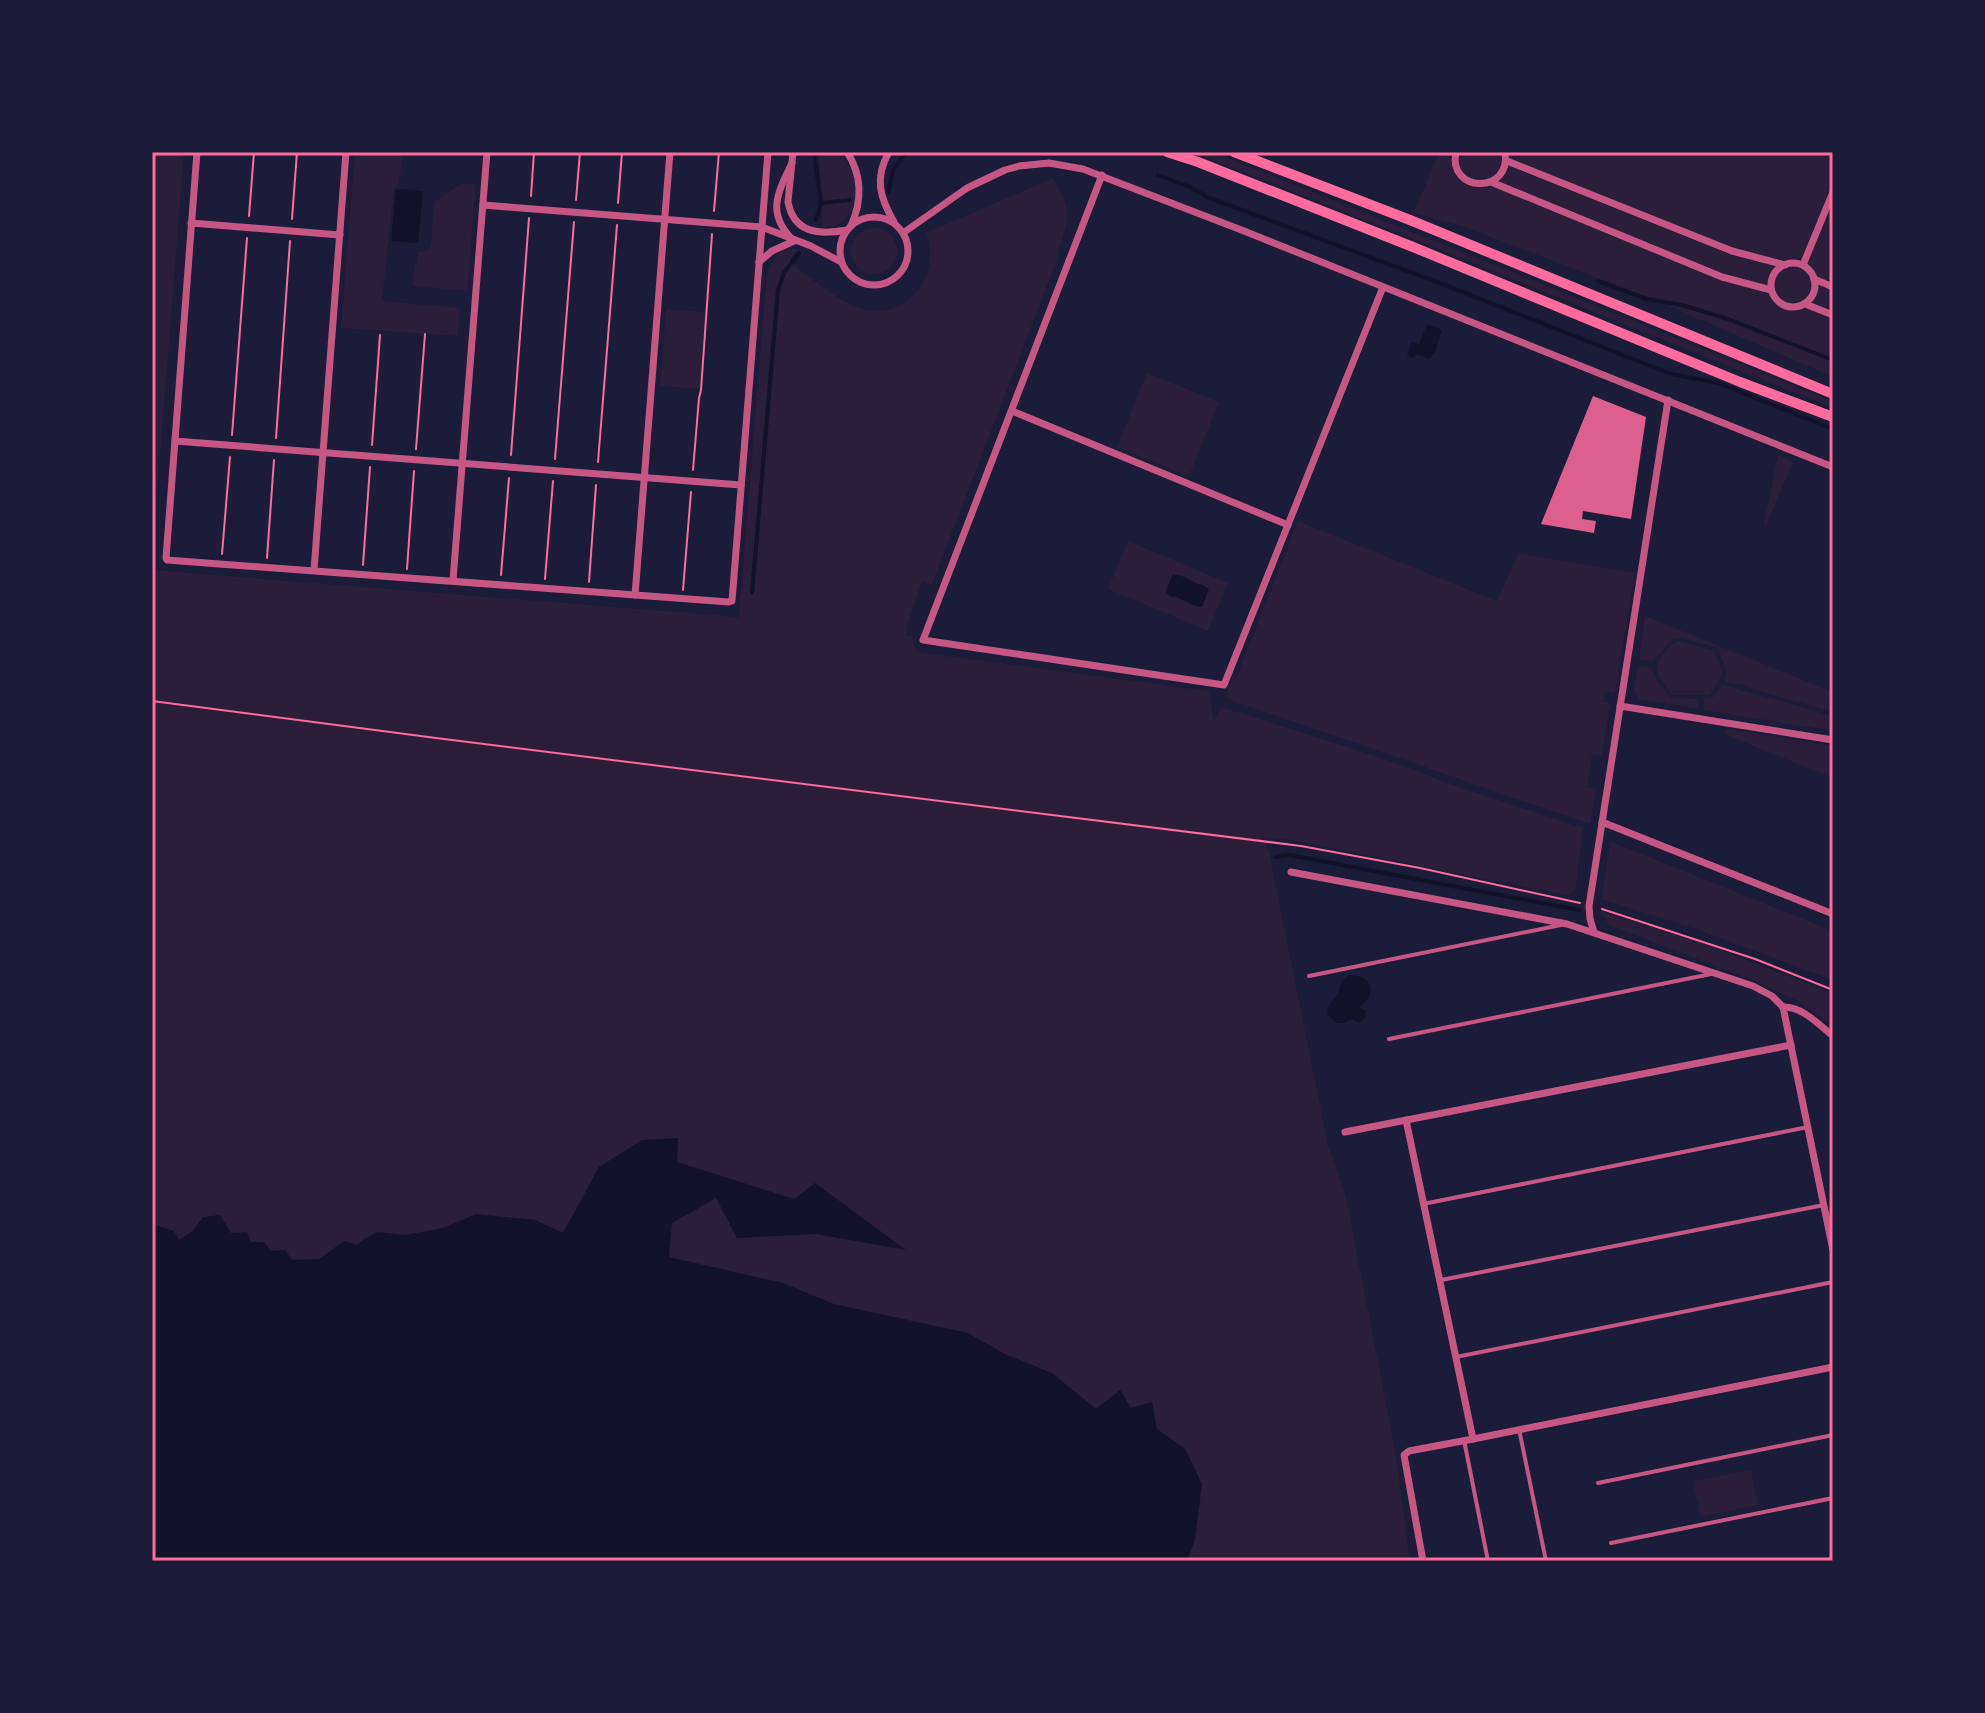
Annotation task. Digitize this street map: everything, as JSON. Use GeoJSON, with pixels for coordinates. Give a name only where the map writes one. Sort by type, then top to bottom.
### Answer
{"type":"FeatureCollection","features":[{"type":"Feature","properties":{"kind":"main road"},"geometry":{"type":"LineString","coordinates":[[1167,152],[1413,247],[1740,382],[1833,417]]}},
{"type":"Feature","properties":{"kind":"main road"},"geometry":{"type":"LineString","coordinates":[[1234,152],[1410,220],[1833,394]]}},
{"type":"Feature","properties":{"kind":"street"},"geometry":{"type":"LineString","coordinates":[[197,152],[167,560],[729,602],[732,601],[768,152]]}},
{"type":"Feature","properties":{"kind":"street"},"geometry":{"type":"LineString","coordinates":[[314,570],[346,152]]}},
{"type":"Feature","properties":{"kind":"street"},"geometry":{"type":"LineString","coordinates":[[453,580],[487,152]]}},
{"type":"Feature","properties":{"kind":"street"},"geometry":{"type":"LineString","coordinates":[[635,595],[670,152]]}},
{"type":"Feature","properties":{"kind":"street"},"geometry":{"type":"LineString","coordinates":[[793,152],[788,202],[796,221],[819,232],[849,228],[858,221],[873,217],[895,224]]}},
{"type":"Feature","properties":{"kind":"street"},"geometry":{"type":"LineString","coordinates":[[841,262],[840,245],[858,203],[859,182],[847,152]]}},
{"type":"Feature","properties":{"kind":"street"},"geometry":{"type":"LineString","coordinates":[[483,205],[762,227],[811,246],[841,262],[852,278],[860,283],[879,285],[903,270],[907,261],[907,242],[885,206],[879,184],[889,152]]}},
{"type":"Feature","properties":{"kind":"street"},"geometry":{"type":"LineString","coordinates":[[1456,152],[1454,161],[1461,176],[1475,184],[1491,182],[1502,174],[1507,161],[1505,152]]}},
{"type":"Feature","properties":{"kind":"street"},"geometry":{"type":"LineString","coordinates":[[1507,161],[1732,251],[1785,265]]}},
{"type":"Feature","properties":{"kind":"street"},"geometry":{"type":"LineString","coordinates":[[792,163],[781,187],[776,210],[780,226],[794,241]]}},
{"type":"Feature","properties":{"kind":"street"},"geometry":{"type":"LineString","coordinates":[[903,233],[967,188],[1005,170],[1049,163],[1083,169],[1833,467]]}},
{"type":"Feature","properties":{"kind":"street"},"geometry":{"type":"LineString","coordinates":[[1102,175],[923,640],[1224,685],[1383,287]]}},
{"type":"Feature","properties":{"kind":"street"},"geometry":{"type":"LineString","coordinates":[[1491,182],[1722,277],[1771,290]]}},
{"type":"Feature","properties":{"kind":"street"},"geometry":{"type":"LineString","coordinates":[[1803,265],[1833,192]]}},
{"type":"Feature","properties":{"kind":"street"},"geometry":{"type":"LineString","coordinates":[[191,223],[340,235]]}},
{"type":"Feature","properties":{"kind":"street"},"geometry":{"type":"LineString","coordinates":[[759,262],[779,247],[794,241]]}},
{"type":"Feature","properties":{"kind":"street"},"geometry":{"type":"LineString","coordinates":[[1785,265],[1803,265],[1813,273],[1816,286],[1812,299],[1788,308],[1777,301],[1771,290],[1771,280],[1776,271],[1785,265]]}},
{"type":"Feature","properties":{"kind":"street"},"geometry":{"type":"LineString","coordinates":[[1814,279],[1833,287]]}},
{"type":"Feature","properties":{"kind":"street"},"geometry":{"type":"LineString","coordinates":[[1805,304],[1833,315]]}},
{"type":"Feature","properties":{"kind":"street"},"geometry":{"type":"LineString","coordinates":[[1594,932],[1589,906],[1668,400]]}},
{"type":"Feature","properties":{"kind":"street"},"geometry":{"type":"LineString","coordinates":[[1012,411],[1288,525]]}},
{"type":"Feature","properties":{"kind":"street"},"geometry":{"type":"LineString","coordinates":[[175,441],[741,485]]}},
{"type":"Feature","properties":{"kind":"street"},"geometry":{"type":"LineString","coordinates":[[1620,706],[1833,740]]}},
{"type":"Feature","properties":{"kind":"street"},"geometry":{"type":"LineString","coordinates":[[1602,822],[1833,914]]}},
{"type":"Feature","properties":{"kind":"street"},"geometry":{"type":"LineString","coordinates":[[1291,872],[1567,924],[1772,996],[1783,1007],[1833,1250]]}},
{"type":"Feature","properties":{"kind":"street"},"geometry":{"type":"LineString","coordinates":[[1783,1007],[1801,1012],[1833,1036]]}},
{"type":"Feature","properties":{"kind":"street"},"geometry":{"type":"LineString","coordinates":[[1345,1132],[1791,1045]]}},
{"type":"Feature","properties":{"kind":"street"},"geometry":{"type":"LineString","coordinates":[[1406,1120],[1456,1357],[1468,1440]]}},
{"type":"Feature","properties":{"kind":"street"},"geometry":{"type":"LineString","coordinates":[[1423,1561],[1404,1455],[1409,1451],[1833,1367]]}},
{"type":"Feature","properties":{"kind":"lane"},"geometry":{"type":"LineString","coordinates":[[1309,976],[1567,924]]}},
{"type":"Feature","properties":{"kind":"lane"},"geometry":{"type":"LineString","coordinates":[[1389,1039],[1713,973]]}},
{"type":"Feature","properties":{"kind":"lane"},"geometry":{"type":"LineString","coordinates":[[1423,1204],[1808,1127]]}},
{"type":"Feature","properties":{"kind":"lane"},"geometry":{"type":"LineString","coordinates":[[1439,1281],[1824,1205]]}},
{"type":"Feature","properties":{"kind":"lane"},"geometry":{"type":"LineString","coordinates":[[1456,1357],[1833,1282]]}},
{"type":"Feature","properties":{"kind":"lane"},"geometry":{"type":"LineString","coordinates":[[1519,1429],[1546,1561]]}},
{"type":"Feature","properties":{"kind":"lane"},"geometry":{"type":"LineString","coordinates":[[1598,1483],[1833,1435]]}},
{"type":"Feature","properties":{"kind":"lane"},"geometry":{"type":"LineString","coordinates":[[1468,1440],[1488,1561]]}},
{"type":"Feature","properties":{"kind":"lane"},"geometry":{"type":"LineString","coordinates":[[1611,1543],[1833,1498]]}},
{"type":"Feature","properties":{"kind":"path"},"geometry":{"type":"LineString","coordinates":[[221,564],[254,152]]}},
{"type":"Feature","properties":{"kind":"path"},"geometry":{"type":"LineString","coordinates":[[266,567],[297,152]]}},
{"type":"Feature","properties":{"kind":"path"},"geometry":{"type":"LineString","coordinates":[[500,584],[534,152]]}},
{"type":"Feature","properties":{"kind":"path"},"geometry":{"type":"LineString","coordinates":[[544,588],[580,152]]}},
{"type":"Feature","properties":{"kind":"path"},"geometry":{"type":"LineString","coordinates":[[588,591],[622,152]]}},
{"type":"Feature","properties":{"kind":"path"},"geometry":{"type":"LineString","coordinates":[[683,599],[719,152]]}},
{"type":"Feature","properties":{"kind":"path"},"geometry":{"type":"LineString","coordinates":[[152,701],[1301,846],[1420,868],[1589,906],[1727,949],[1833,990]]}},
{"type":"Feature","properties":{"kind":"shaded area"},"geometry":{"type":"Polygon","coordinates":[[[152,152],[184,152],[152,558],[152,152]]]}},
{"type":"Feature","properties":{"kind":"shaded area"},"geometry":{"type":"Polygon","coordinates":[[[355,152],[404,152],[398,186],[394,189],[382,301],[460,308],[458,336],[341,328],[355,152]]]}},
{"type":"Feature","properties":{"kind":"shaded area"},"geometry":{"type":"Polygon","coordinates":[[[821,152],[838,152],[852,173],[855,185],[852,209],[846,218],[823,229],[819,157],[821,152]]]}},
{"type":"Feature","properties":{"kind":"shaded area"},"geometry":{"type":"Polygon","coordinates":[[[1191,152],[1215,153],[1833,401],[1833,408],[1403,235],[1191,152]]]}},
{"type":"Feature","properties":{"kind":"shaded area"},"geometry":{"type":"Polygon","coordinates":[[[1439,152],[1833,152],[1833,377],[1660,302],[1462,226],[1414,213],[1439,152]]]}},
{"type":"Feature","properties":{"kind":"shaded area"},"geometry":{"type":"Polygon","coordinates":[[[1053,178],[1065,200],[1068,214],[1057,260],[932,584],[922,581],[906,636],[913,636],[916,652],[1208,691],[1214,721],[1221,707],[1583,828],[1575,891],[1567,895],[1296,841],[1262,837],[1269,852],[1328,1145],[1346,1197],[1395,1450],[1410,1561],[152,1561],[152,570],[739,617],[766,284],[774,258],[784,251],[798,249],[790,259],[792,264],[834,295],[860,308],[877,311],[893,308],[906,302],[925,279],[930,249],[926,233],[1053,178]]]}},
{"type":"Feature","properties":{"kind":"shaded area"},"geometry":{"type":"Polygon","coordinates":[[[462,183],[476,185],[467,291],[413,286],[418,252],[425,252],[431,245],[434,202],[462,183]]]}},
{"type":"Feature","properties":{"kind":"shaded area"},"geometry":{"type":"Polygon","coordinates":[[[396,189],[423,191],[418,243],[391,241],[396,189]]]}},
{"type":"Feature","properties":{"kind":"shaded area"},"geometry":{"type":"Polygon","coordinates":[[[874,228],[890,235],[897,251],[890,267],[874,274],[858,267],[851,251],[858,235],[874,228]]]}},
{"type":"Feature","properties":{"kind":"shaded area"},"geometry":{"type":"Polygon","coordinates":[[[666,309],[706,312],[700,389],[660,386],[666,309]]]}},
{"type":"Feature","properties":{"kind":"shaded area"},"geometry":{"type":"Polygon","coordinates":[[[1427,324],[1442,330],[1434,355],[1430,359],[1416,354],[1414,358],[1407,355],[1412,342],[1419,344],[1427,324]]]}},
{"type":"Feature","properties":{"kind":"shaded area"},"geometry":{"type":"Polygon","coordinates":[[[1147,373],[1219,402],[1189,476],[1117,447],[1147,373]]]}},
{"type":"Feature","properties":{"kind":"shaded area"},"geometry":{"type":"Polygon","coordinates":[[[1778,455],[1793,462],[1766,526],[1764,525],[1778,455]]]}},
{"type":"Feature","properties":{"kind":"shaded area"},"geometry":{"type":"Polygon","coordinates":[[[1298,521],[1497,601],[1518,553],[1635,573],[1615,693],[1605,692],[1603,702],[1610,703],[1602,756],[1592,755],[1587,787],[1596,789],[1590,824],[1225,698],[1233,677],[1236,678],[1298,521]]]}},
{"type":"Feature","properties":{"kind":"shaded area"},"geometry":{"type":"Polygon","coordinates":[[[1128,541],[1228,583],[1208,631],[1108,589],[1128,541]]]}},
{"type":"Feature","properties":{"kind":"shaded area"},"geometry":{"type":"Polygon","coordinates":[[[1173,574],[1209,589],[1202,607],[1165,593],[1173,574]]]}},
{"type":"Feature","properties":{"kind":"shaded area"},"geometry":{"type":"Polygon","coordinates":[[[1645,616],[1833,692],[1833,712],[1724,681],[1727,671],[1717,648],[1684,638],[1673,639],[1653,661],[1639,659],[1645,616]]]}},
{"type":"Feature","properties":{"kind":"shaded area"},"geometry":{"type":"Polygon","coordinates":[[[1679,641],[1714,651],[1723,674],[1710,695],[1673,695],[1661,680],[1657,670],[1659,660],[1668,648],[1679,641]]]}},
{"type":"Feature","properties":{"kind":"shaded area"},"geometry":{"type":"Polygon","coordinates":[[[1638,665],[1652,668],[1658,683],[1671,698],[1697,699],[1698,709],[1639,699],[1634,690],[1638,665]]]}},
{"type":"Feature","properties":{"kind":"shaded area"},"geometry":{"type":"Polygon","coordinates":[[[1722,684],[1741,692],[1833,716],[1833,731],[1704,710],[1704,699],[1714,697],[1722,684]]]}},
{"type":"Feature","properties":{"kind":"shaded area"},"geometry":{"type":"Polygon","coordinates":[[[1728,729],[1833,746],[1833,778],[1726,735],[1723,731],[1728,729]]]}},
{"type":"Feature","properties":{"kind":"shaded area"},"geometry":{"type":"Polygon","coordinates":[[[1612,842],[1833,931],[1833,980],[1699,930],[1601,899],[1612,842]]]}},
{"type":"Feature","properties":{"kind":"shaded area"},"geometry":{"type":"Polygon","coordinates":[[[1600,911],[1705,944],[1833,993],[1833,1027],[1798,1001],[1757,982],[1609,925],[1600,911]]]}},
{"type":"Feature","properties":{"kind":"shaded area"},"geometry":{"type":"Polygon","coordinates":[[[1350,975],[1364,978],[1370,986],[1369,997],[1359,1007],[1365,1010],[1366,1017],[1359,1023],[1352,1018],[1336,1023],[1327,1014],[1328,1006],[1338,994],[1342,981],[1350,975]]]}},
{"type":"Feature","properties":{"kind":"shaded area"},"geometry":{"type":"Polygon","coordinates":[[[678,1138],[677,1162],[794,1199],[815,1183],[906,1250],[816,1234],[737,1238],[716,1198],[672,1223],[669,1257],[783,1283],[834,1304],[968,1333],[1005,1354],[1052,1373],[1096,1409],[1120,1390],[1131,1408],[1152,1402],[1157,1429],[1185,1449],[1202,1484],[1195,1539],[1187,1561],[152,1561],[152,1224],[174,1231],[179,1240],[193,1231],[203,1217],[220,1215],[231,1233],[247,1232],[251,1242],[264,1242],[271,1251],[285,1250],[292,1260],[319,1259],[344,1241],[357,1245],[378,1232],[405,1235],[443,1228],[476,1214],[535,1220],[563,1233],[599,1167],[642,1140],[678,1138]]]}},
{"type":"Feature","properties":{"kind":"shaded area"},"geometry":{"type":"Polygon","coordinates":[[[1751,1470],[1758,1505],[1700,1517],[1693,1481],[1751,1470]]]}},
{"type":"Feature","properties":{"kind":"building"},"geometry":{"type":"Polygon","coordinates":[[[1593,396],[1646,417],[1631,519],[1583,511],[1582,519],[1596,521],[1594,533],[1541,524],[1593,396]]]}},
{"type":"Feature","properties":{"kind":"waterway"},"geometry":{"type":"LineString","coordinates":[[814,152],[821,203],[816,220]]}},
{"type":"Feature","properties":{"kind":"waterway"},"geometry":{"type":"LineString","coordinates":[[888,193],[893,170],[906,152]]}},
{"type":"Feature","properties":{"kind":"waterway"},"geometry":{"type":"LineString","coordinates":[[1158,175],[1207,197],[1437,282],[1671,374],[1718,383],[1833,429]]}},
{"type":"Feature","properties":{"kind":"waterway"},"geometry":{"type":"LineString","coordinates":[[821,203],[850,200]]}},
{"type":"Feature","properties":{"kind":"waterway"},"geometry":{"type":"LineString","coordinates":[[752,593],[778,290],[784,273],[799,253]]}},
{"type":"Feature","properties":{"kind":"waterway"},"geometry":{"type":"LineString","coordinates":[[1598,281],[1647,299],[1682,305],[1728,319],[1833,360]]}},
{"type":"Feature","properties":{"kind":"waterway"},"geometry":{"type":"LineString","coordinates":[[1275,857],[1289,855],[1579,910]]}}]}
